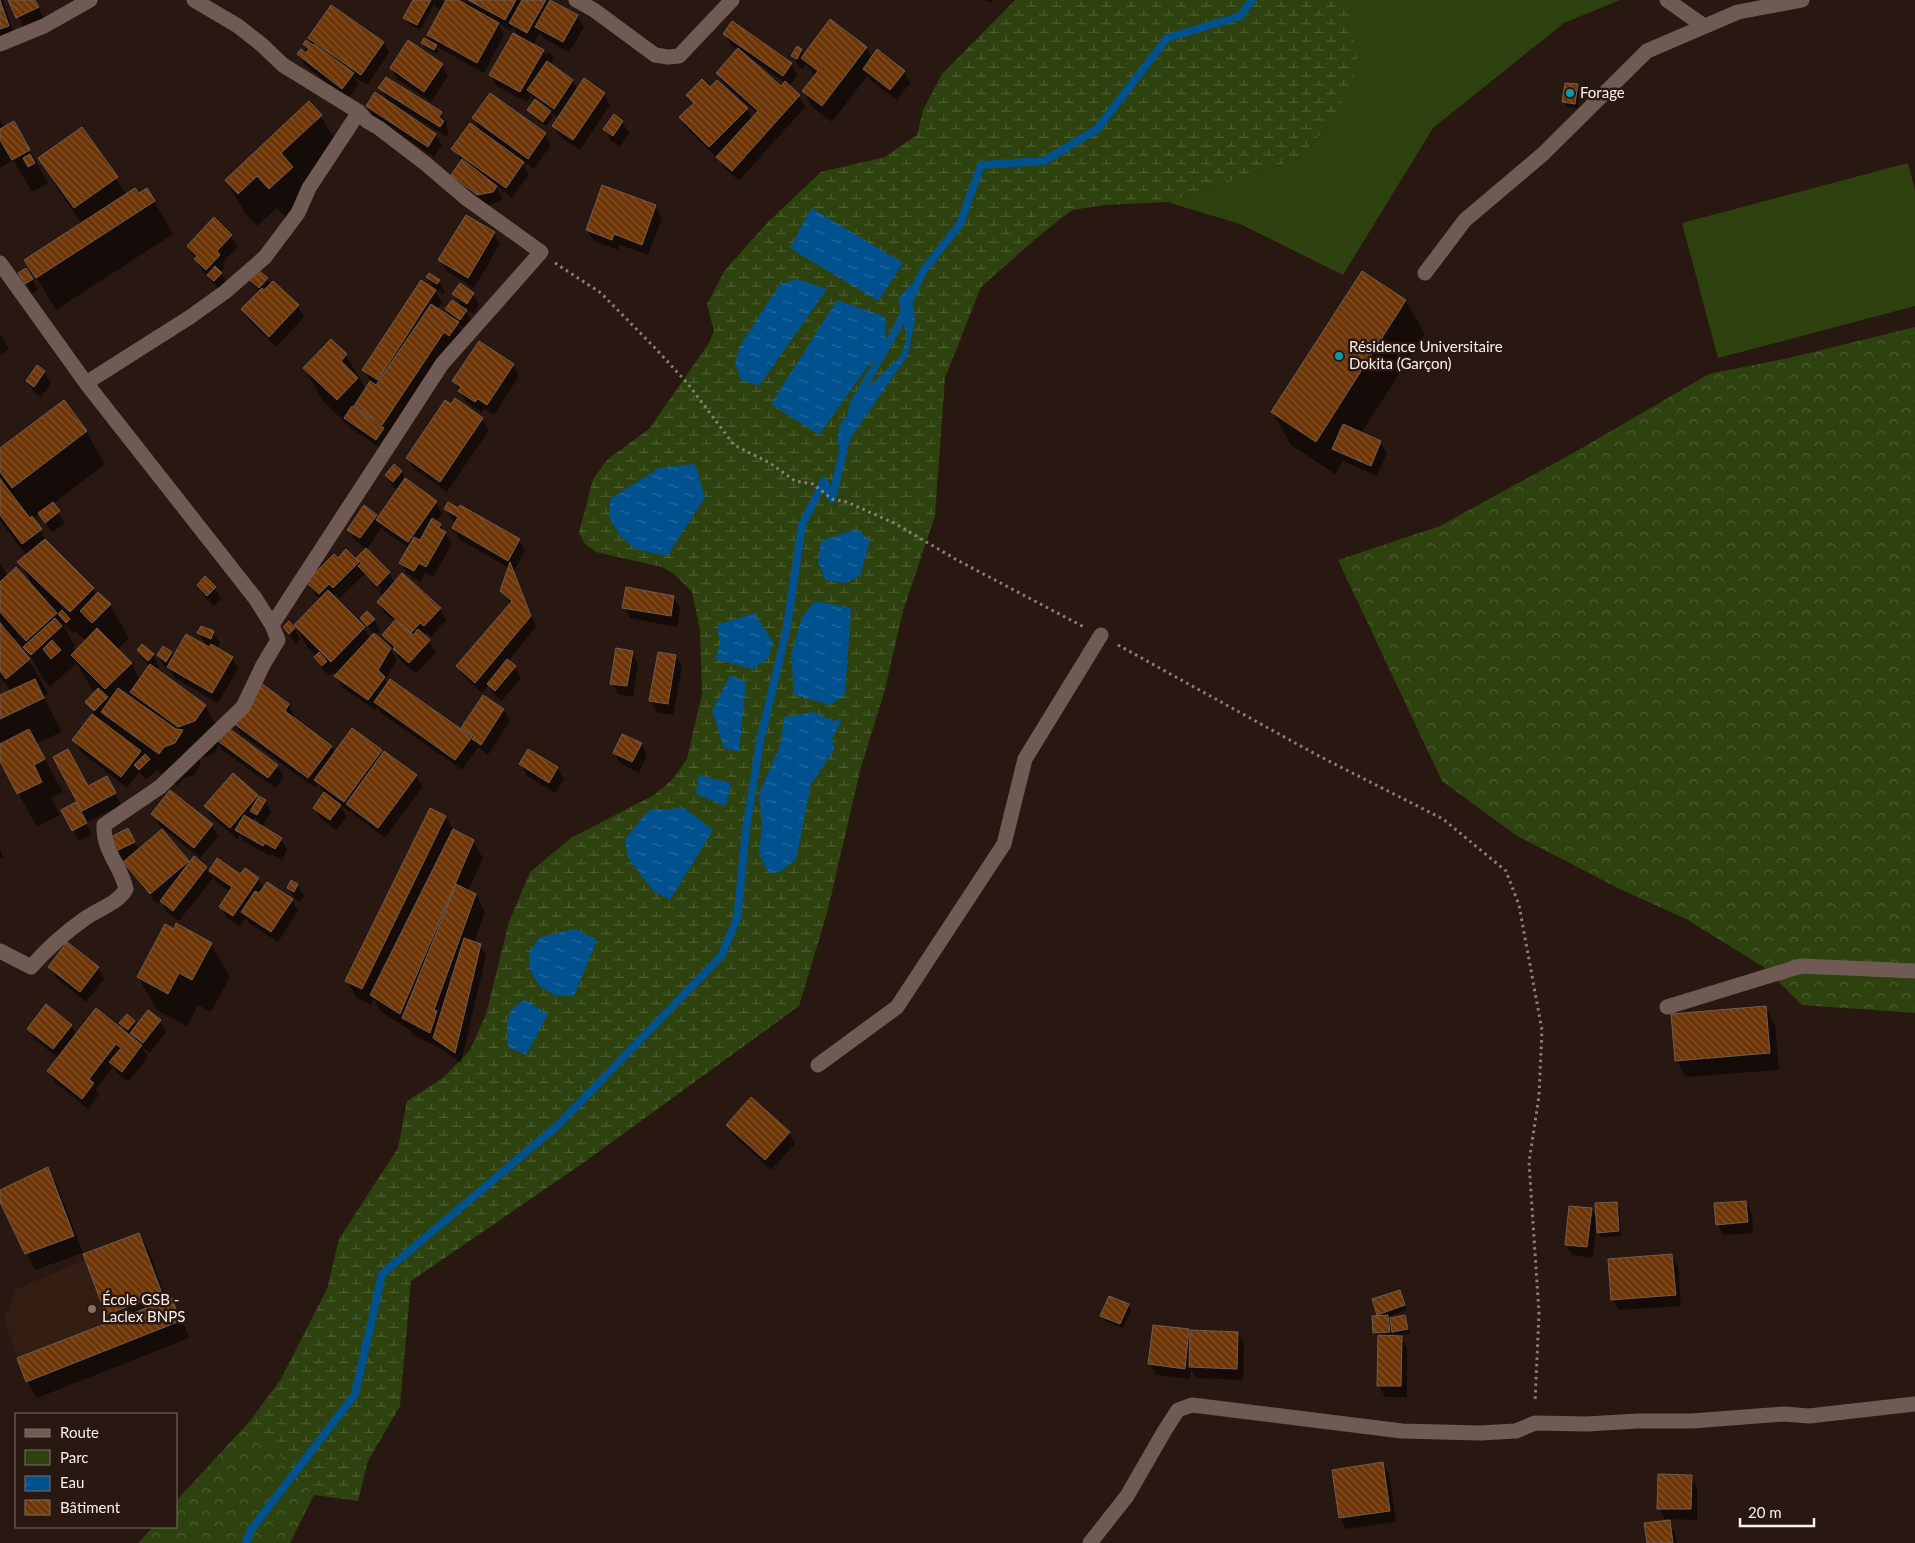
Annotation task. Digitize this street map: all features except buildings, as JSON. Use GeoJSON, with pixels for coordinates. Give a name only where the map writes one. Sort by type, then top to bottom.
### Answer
{"type":"FeatureCollection","features":[{"type":"Feature","properties":{"kind":"street"},"geometry":{"type":"LineString","coordinates":[[0,44],[44,26],[90,0]]}},
{"type":"Feature","properties":{"kind":"street"},"geometry":{"type":"LineString","coordinates":[[194,0],[238,26],[262,45],[283,66],[359,112],[367,122],[379,128],[426,164],[467,199],[541,252],[442,364],[272,625]]}},
{"type":"Feature","properties":{"kind":"street"},"geometry":{"type":"LineString","coordinates":[[576,0],[594,10],[655,55],[668,57],[679,56],[732,0]]}},
{"type":"Feature","properties":{"kind":"street"},"geometry":{"type":"LineString","coordinates":[[1666,0],[1704,26]]}},
{"type":"Feature","properties":{"kind":"street"},"geometry":{"type":"LineString","coordinates":[[1424,273],[1466,220],[1543,154],[1647,50],[1738,12],[1802,0]]}},
{"type":"Feature","properties":{"kind":"street"},"geometry":{"type":"LineString","coordinates":[[86,383],[190,318],[225,292],[265,257],[298,213],[309,188],[359,112]]}},
{"type":"Feature","properties":{"kind":"street"},"geometry":{"type":"LineString","coordinates":[[0,263],[86,383],[254,598],[272,625],[278,640],[243,707],[160,787],[104,825],[103,837],[110,856],[124,877],[126,889],[122,898],[85,918],[53,942],[31,967],[0,951]]}},
{"type":"Feature","properties":{"kind":"street"},"geometry":{"type":"LineString","coordinates":[[818,1065],[897,1007],[1004,844],[1025,759],[1101,635]]}},
{"type":"Feature","properties":{"kind":"street"},"geometry":{"type":"LineString","coordinates":[[1667,1007],[1801,966],[1915,971]]}},
{"type":"Feature","properties":{"kind":"street"},"geometry":{"type":"LineString","coordinates":[[1090,1543],[1127,1496],[1178,1410],[1192,1405],[1402,1431],[1480,1433],[1516,1431],[1535,1423],[1587,1424],[1638,1421],[1692,1421],[1784,1414],[1808,1416],[1915,1404]]}},
{"type":"Feature","properties":{"kind":"path"},"geometry":{"type":"LineString","coordinates":[[541,252],[569,274],[601,293],[688,384],[734,445],[770,463],[795,482],[813,484],[832,499],[847,502],[894,523],[957,560],[1101,635],[1317,755],[1443,819],[1506,871],[1519,905],[1542,1030],[1539,1096],[1530,1162],[1539,1313],[1535,1423]]}},
{"type":"Feature","properties":{"kind":"shaded area","name":"École GSB - Laclex BNPS"},"geometry":{"type":"Polygon","coordinates":[[[139,1233],[162,1293],[172,1298],[180,1321],[26,1382],[4,1320],[16,1289],[85,1260],[83,1254],[139,1233]]]}},
{"type":"Feature","properties":{"kind":"green space"},"geometry":{"type":"Polygon","coordinates":[[[1015,0],[1349,0],[1358,66],[1334,119],[1298,159],[1167,202],[1104,205],[1072,210],[981,287],[945,378],[935,516],[903,611],[885,689],[860,771],[827,913],[799,1006],[579,1166],[411,1281],[400,1406],[368,1461],[358,1501],[314,1495],[250,1421],[281,1379],[327,1289],[339,1239],[398,1148],[407,1101],[443,1078],[470,1050],[486,1014],[509,922],[530,872],[571,838],[654,795],[672,780],[687,759],[702,694],[700,630],[692,592],[673,573],[662,567],[596,552],[585,544],[579,533],[593,479],[608,459],[649,429],[709,343],[714,331],[707,304],[725,270],[768,222],[821,172],[885,157],[917,135],[923,110],[942,74],[1015,0]]]}},
{"type":"Feature","properties":{"kind":"green space"},"geometry":{"type":"Polygon","coordinates":[[[1349,0],[1620,0],[1564,23],[1433,128],[1343,275],[1240,224],[1167,202],[1298,159],[1334,119],[1349,0]]]}},
{"type":"Feature","properties":{"kind":"green space"},"geometry":{"type":"Polygon","coordinates":[[[1908,163],[1915,190],[1915,306],[1718,358],[1682,223],[1908,163]]]}},
{"type":"Feature","properties":{"kind":"green space"},"geometry":{"type":"Polygon","coordinates":[[[1915,327],[1915,1013],[1802,1005],[1765,968],[1686,919],[1622,890],[1517,836],[1442,781],[1338,560],[1440,526],[1575,452],[1709,374],[1789,358],[1915,327]]]}},
{"type":"Feature","properties":{"kind":"green space"},"geometry":{"type":"Polygon","coordinates":[[[250,1421],[314,1495],[290,1543],[138,1543],[152,1528],[178,1528],[178,1499],[250,1421]]]}},
{"type":"Feature","properties":{"kind":"water"},"geometry":{"type":"Polygon","coordinates":[[[811,208],[903,263],[878,301],[790,248],[811,208]]]}},
{"type":"Feature","properties":{"kind":"water"},"geometry":{"type":"Polygon","coordinates":[[[797,279],[827,289],[759,386],[741,380],[735,363],[740,346],[779,285],[797,279]]]}},
{"type":"Feature","properties":{"kind":"water"},"geometry":{"type":"Polygon","coordinates":[[[911,285],[915,320],[908,355],[847,443],[837,445],[839,427],[861,394],[901,356],[907,337],[898,299],[911,285]]]}},
{"type":"Feature","properties":{"kind":"water"},"geometry":{"type":"Polygon","coordinates":[[[837,300],[885,317],[885,359],[870,363],[819,435],[771,404],[837,300]]]}},
{"type":"Feature","properties":{"kind":"water"},"geometry":{"type":"Polygon","coordinates":[[[695,464],[705,497],[667,556],[635,549],[620,536],[610,519],[610,499],[659,468],[695,464]]]}},
{"type":"Feature","properties":{"kind":"water"},"geometry":{"type":"Polygon","coordinates":[[[856,529],[870,540],[860,576],[845,583],[825,580],[818,561],[821,541],[856,529]]]}},
{"type":"Feature","properties":{"kind":"water"},"geometry":{"type":"Polygon","coordinates":[[[815,601],[851,608],[845,694],[831,705],[794,695],[791,655],[802,617],[815,601]]]}},
{"type":"Feature","properties":{"kind":"water"},"geometry":{"type":"Polygon","coordinates":[[[754,613],[773,642],[768,659],[752,669],[715,659],[720,644],[717,625],[754,613]]]}},
{"type":"Feature","properties":{"kind":"water"},"geometry":{"type":"Polygon","coordinates":[[[730,675],[746,682],[739,752],[724,748],[712,711],[730,675]]]}},
{"type":"Feature","properties":{"kind":"water"},"geometry":{"type":"Polygon","coordinates":[[[814,712],[833,721],[842,719],[832,739],[834,750],[811,784],[796,860],[779,872],[769,873],[759,855],[762,825],[759,793],[780,746],[784,717],[814,712]]]}},
{"type":"Feature","properties":{"kind":"water"},"geometry":{"type":"Polygon","coordinates":[[[699,775],[731,783],[726,806],[696,794],[699,775]]]}},
{"type":"Feature","properties":{"kind":"water"},"geometry":{"type":"Polygon","coordinates":[[[684,808],[713,830],[670,900],[653,891],[628,858],[625,839],[649,810],[684,808]]]}},
{"type":"Feature","properties":{"kind":"water"},"geometry":{"type":"Polygon","coordinates":[[[575,929],[597,940],[574,996],[555,995],[539,986],[530,970],[529,952],[540,937],[575,929]]]}},
{"type":"Feature","properties":{"kind":"water"},"geometry":{"type":"Polygon","coordinates":[[[525,1000],[548,1014],[526,1055],[508,1047],[507,1026],[512,1009],[525,1000]]]}},
{"type":"Feature","properties":{"kind":"waterway"},"geometry":{"type":"LineString","coordinates":[[852,413],[853,405],[897,328],[923,271],[960,224],[981,165],[1044,161],[1097,129],[1167,38],[1240,16],[1252,0]]}},
{"type":"Feature","properties":{"kind":"waterway"},"geometry":{"type":"LineString","coordinates":[[246,1543],[250,1531],[355,1394],[382,1274],[558,1125],[721,956],[737,919],[746,830],[760,741],[786,632],[802,525],[824,481],[832,499],[847,434]]}},
{"type":"Feature","properties":{"kind":"place","name":"Forage"},"geometry":{"type":"Point","coordinates":[1570,93]}},
{"type":"Feature","properties":{"kind":"place","name":"Résidence Universitaire Dokita (Garçon)"},"geometry":{"type":"Point","coordinates":[1339,356]}},
{"type":"Feature","properties":{"kind":"place","name":"École GSB - Laclex BNPS"},"geometry":{"type":"Point","coordinates":[92,1309]}}]}
